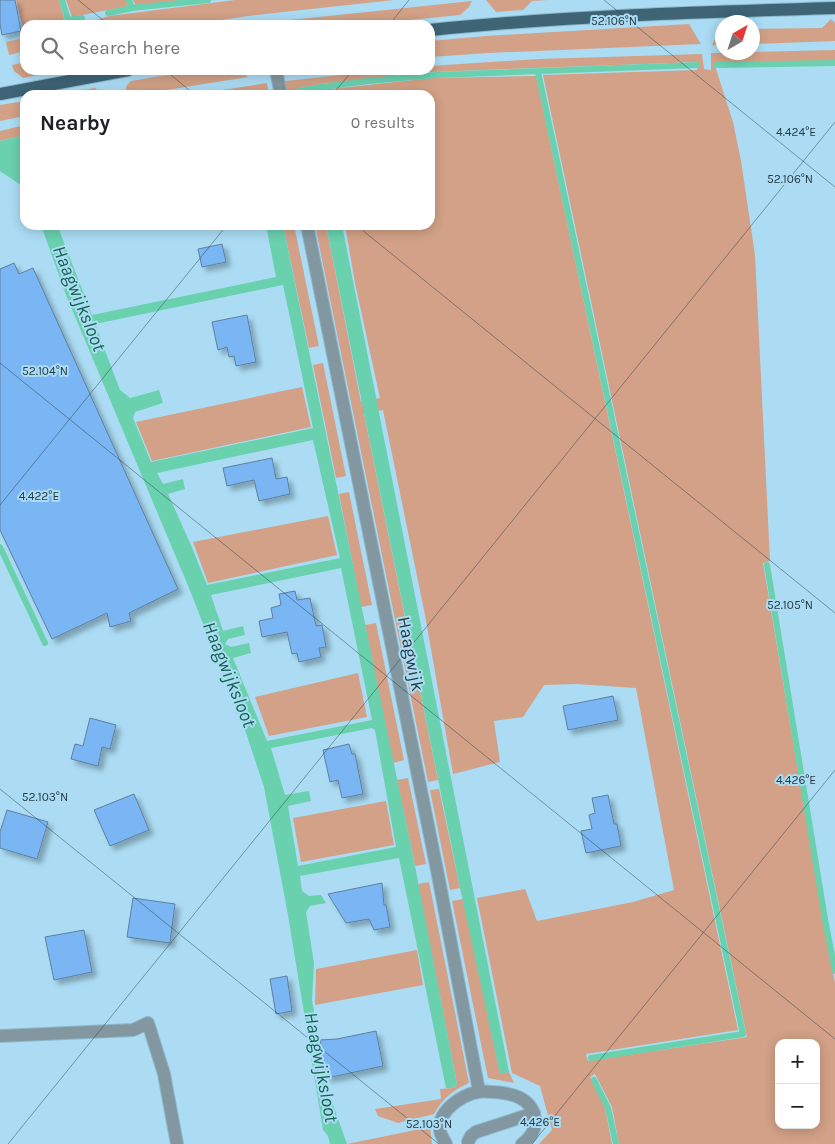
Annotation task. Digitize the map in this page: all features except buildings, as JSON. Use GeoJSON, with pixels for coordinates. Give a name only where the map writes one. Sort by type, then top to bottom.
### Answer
{"type":"FeatureCollection","features":[{"type":"Feature","properties":{"kind":"main road"},"geometry":{"type":"LineString","coordinates":[[435,29],[484,24],[627,15],[835,8]]}},
{"type":"Feature","properties":{"kind":"main road"},"geometry":{"type":"LineString","coordinates":[[21,90],[101,75]]}},
{"type":"Feature","properties":{"kind":"main road"},"geometry":{"type":"LineString","coordinates":[[0,94],[20,90]]}},
{"type":"Feature","properties":{"kind":"street"},"geometry":{"type":"LineString","coordinates":[[277,75],[280,90]]}},
{"type":"Feature","properties":{"kind":"street","name":"Haagwijk"},"geometry":{"type":"LineString","coordinates":[[308,230],[439,880],[479,1091]]}},
{"type":"Feature","properties":{"kind":"street"},"geometry":{"type":"LineString","coordinates":[[0,1036],[132,1030],[148,1023],[164,1074],[177,1144]]}},
{"type":"Feature","properties":{"kind":"street"},"geometry":{"type":"LineString","coordinates":[[446,1144],[440,1130],[443,1115],[456,1101],[479,1091],[511,1092],[525,1101],[534,1113],[536,1126],[530,1138],[522,1144]]}},
{"type":"Feature","properties":{"kind":"street"},"geometry":{"type":"LineString","coordinates":[[468,1142],[476,1132],[534,1113]]}},
{"type":"Feature","properties":{"kind":"shaded area"},"geometry":{"type":"Polygon","coordinates":[[[16,0],[59,0],[64,20],[21,20],[16,0]]]}},
{"type":"Feature","properties":{"kind":"shaded area"},"geometry":{"type":"Polygon","coordinates":[[[66,0],[126,0],[128,6],[72,17],[66,0]]]}},
{"type":"Feature","properties":{"kind":"shaded area"},"geometry":{"type":"Polygon","coordinates":[[[133,0],[189,0],[136,6],[133,0]]]}},
{"type":"Feature","properties":{"kind":"shaded area"},"geometry":{"type":"Polygon","coordinates":[[[235,0],[394,0],[221,20],[96,20],[109,16],[235,0]]]}},
{"type":"Feature","properties":{"kind":"shaded area"},"geometry":{"type":"Polygon","coordinates":[[[486,0],[549,0],[532,1],[523,10],[496,12],[486,0]]]}},
{"type":"Feature","properties":{"kind":"shaded area"},"geometry":{"type":"Polygon","coordinates":[[[472,1],[469,7],[460,15],[410,20],[289,20],[472,1]]]}},
{"type":"Feature","properties":{"kind":"shaded area"},"geometry":{"type":"Polygon","coordinates":[[[831,19],[835,23],[835,41],[760,44],[760,29],[822,28],[831,19]]]}},
{"type":"Feature","properties":{"kind":"shaded area"},"geometry":{"type":"Polygon","coordinates":[[[689,24],[701,44],[435,57],[435,41],[689,24]]]}},
{"type":"Feature","properties":{"kind":"shaded area"},"geometry":{"type":"Polygon","coordinates":[[[20,39],[20,52],[9,55],[6,42],[20,39]]]}},
{"type":"Feature","properties":{"kind":"shaded area"},"geometry":{"type":"Polygon","coordinates":[[[835,50],[835,61],[716,63],[716,69],[733,122],[741,161],[755,255],[770,561],[763,563],[835,983],[835,1144],[619,1144],[612,1107],[595,1074],[590,1077],[605,1108],[612,1144],[539,1144],[552,1130],[540,1086],[512,1073],[477,898],[525,889],[537,921],[633,902],[674,890],[636,688],[576,684],[544,685],[523,717],[494,721],[500,762],[453,774],[425,615],[383,410],[364,414],[438,780],[428,782],[316,230],[327,230],[361,402],[380,398],[355,283],[346,230],[435,230],[435,90],[322,90],[432,78],[536,76],[738,1030],[586,1054],[588,1061],[747,1037],[543,75],[697,70],[697,62],[435,72],[435,66],[539,59],[702,54],[704,69],[711,70],[711,53],[715,53],[715,60],[760,60],[760,52],[835,50]]]}},
{"type":"Feature","properties":{"kind":"shaded area"},"geometry":{"type":"Polygon","coordinates":[[[20,63],[20,75],[39,75],[23,78],[14,71],[12,65],[20,63]]]}},
{"type":"Feature","properties":{"kind":"shaded area"},"geometry":{"type":"Polygon","coordinates":[[[167,75],[245,75],[248,77],[166,90],[126,90],[131,81],[167,75]]]}},
{"type":"Feature","properties":{"kind":"shaded area"},"geometry":{"type":"Polygon","coordinates":[[[342,75],[404,75],[321,84],[299,88],[299,90],[287,90],[285,81],[342,75]]]}},
{"type":"Feature","properties":{"kind":"shaded area"},"geometry":{"type":"Polygon","coordinates":[[[267,83],[268,90],[223,90],[267,83]]]}},
{"type":"Feature","properties":{"kind":"shaded area"},"geometry":{"type":"Polygon","coordinates":[[[20,102],[20,117],[0,121],[0,105],[20,102]]]}},
{"type":"Feature","properties":{"kind":"shaded area"},"geometry":{"type":"Polygon","coordinates":[[[20,126],[20,136],[0,141],[0,131],[20,126]]]}},
{"type":"Feature","properties":{"kind":"shaded area"},"geometry":{"type":"Polygon","coordinates":[[[284,230],[295,230],[319,346],[309,348],[284,230]]]}},
{"type":"Feature","properties":{"kind":"shaded area"},"geometry":{"type":"Polygon","coordinates":[[[323,363],[346,476],[336,478],[313,365],[323,363]]]}},
{"type":"Feature","properties":{"kind":"shaded area"},"geometry":{"type":"Polygon","coordinates":[[[302,387],[311,427],[152,461],[136,422],[302,387]]]}},
{"type":"Feature","properties":{"kind":"shaded area"},"geometry":{"type":"Polygon","coordinates":[[[349,492],[372,605],[361,607],[339,494],[349,492]]]}},
{"type":"Feature","properties":{"kind":"shaded area"},"geometry":{"type":"Polygon","coordinates":[[[328,516],[337,555],[208,583],[193,542],[328,516]]]}},
{"type":"Feature","properties":{"kind":"shaded area"},"geometry":{"type":"Polygon","coordinates":[[[376,623],[404,760],[393,763],[365,625],[376,623]]]}},
{"type":"Feature","properties":{"kind":"shaded area"},"geometry":{"type":"Polygon","coordinates":[[[358,673],[367,717],[269,736],[255,697],[358,673]]]}},
{"type":"Feature","properties":{"kind":"shaded area"},"geometry":{"type":"Polygon","coordinates":[[[408,778],[426,864],[415,866],[397,780],[408,778]]]}},
{"type":"Feature","properties":{"kind":"shaded area"},"geometry":{"type":"Polygon","coordinates":[[[439,789],[460,888],[450,890],[430,790],[439,789]]]}},
{"type":"Feature","properties":{"kind":"shaded area"},"geometry":{"type":"Polygon","coordinates":[[[386,801],[394,845],[301,862],[293,818],[386,801]]]}},
{"type":"Feature","properties":{"kind":"shaded area"},"geometry":{"type":"Polygon","coordinates":[[[429,882],[469,1083],[448,1096],[434,1114],[398,1123],[378,1116],[375,1109],[441,1099],[440,1089],[453,1088],[457,1084],[418,884],[429,882]]]}},
{"type":"Feature","properties":{"kind":"shaded area"},"geometry":{"type":"Polygon","coordinates":[[[463,899],[500,1073],[509,1072],[514,1083],[488,1078],[452,901],[463,899]]]}},
{"type":"Feature","properties":{"kind":"shaded area"},"geometry":{"type":"Polygon","coordinates":[[[417,950],[423,985],[315,1005],[316,969],[417,950]]]}},
{"type":"Feature","properties":{"kind":"shaded area"},"geometry":{"type":"Polygon","coordinates":[[[430,1127],[432,1144],[347,1144],[430,1127]]]}},
{"type":"Feature","properties":{"kind":"water"},"geometry":{"type":"Polygon","coordinates":[[[321,84],[322,90],[299,90],[298,88],[321,84]]]}},
{"type":"Feature","properties":{"kind":"water"},"geometry":{"type":"Polygon","coordinates":[[[20,136],[20,185],[0,171],[0,141],[20,136]]]}},
{"type":"Feature","properties":{"kind":"water","name":"Haagwijksloot"},"geometry":{"type":"Polygon","coordinates":[[[43,230],[59,230],[92,315],[276,277],[267,230],[284,230],[415,866],[457,1084],[453,1088],[446,1088],[399,858],[300,876],[302,891],[309,896],[321,895],[326,903],[310,906],[306,912],[314,963],[312,1000],[329,1093],[347,1144],[330,1144],[328,1136],[323,1130],[288,915],[264,787],[245,730],[189,588],[66,295],[43,230]],[[283,285],[95,324],[120,390],[130,398],[159,390],[163,403],[135,412],[133,418],[151,462],[313,428],[283,285]],[[313,440],[157,473],[163,484],[183,479],[185,489],[168,494],[207,585],[340,558],[313,440]],[[341,568],[211,595],[223,631],[243,626],[245,635],[228,639],[225,644],[231,647],[249,643],[251,653],[233,658],[267,741],[372,720],[341,568]],[[372,728],[271,748],[285,795],[309,791],[311,801],[288,806],[298,866],[396,847],[375,730],[372,728]]]}},
{"type":"Feature","properties":{"kind":"water"},"geometry":{"type":"Polygon","coordinates":[[[327,230],[343,230],[509,1072],[500,1074],[460,888],[327,230]]]}},
{"type":"Feature","properties":{"kind":"waterway"},"geometry":{"type":"LineString","coordinates":[[62,0],[68,20],[82,18]]}},
{"type":"Feature","properties":{"kind":"waterway"},"geometry":{"type":"LineString","coordinates":[[129,0],[132,8]]}},
{"type":"Feature","properties":{"kind":"waterway"},"geometry":{"type":"LineString","coordinates":[[108,13],[132,8],[208,0]]}},
{"type":"Feature","properties":{"kind":"waterway"},"geometry":{"type":"LineString","coordinates":[[717,65],[835,63]]}},
{"type":"Feature","properties":{"kind":"waterway"},"geometry":{"type":"LineString","coordinates":[[322,87],[437,75],[697,65]]}},
{"type":"Feature","properties":{"kind":"waterway"},"geometry":{"type":"LineString","coordinates":[[538,72],[743,1034],[591,1058]]}},
{"type":"Feature","properties":{"kind":"waterway"},"geometry":{"type":"LineString","coordinates":[[0,547],[45,643]]}},
{"type":"Feature","properties":{"kind":"waterway"},"geometry":{"type":"LineString","coordinates":[[767,565],[835,971]]}},
{"type":"Feature","properties":{"kind":"waterway"},"geometry":{"type":"LineString","coordinates":[[594,1080],[608,1108],[616,1144]]}}]}
